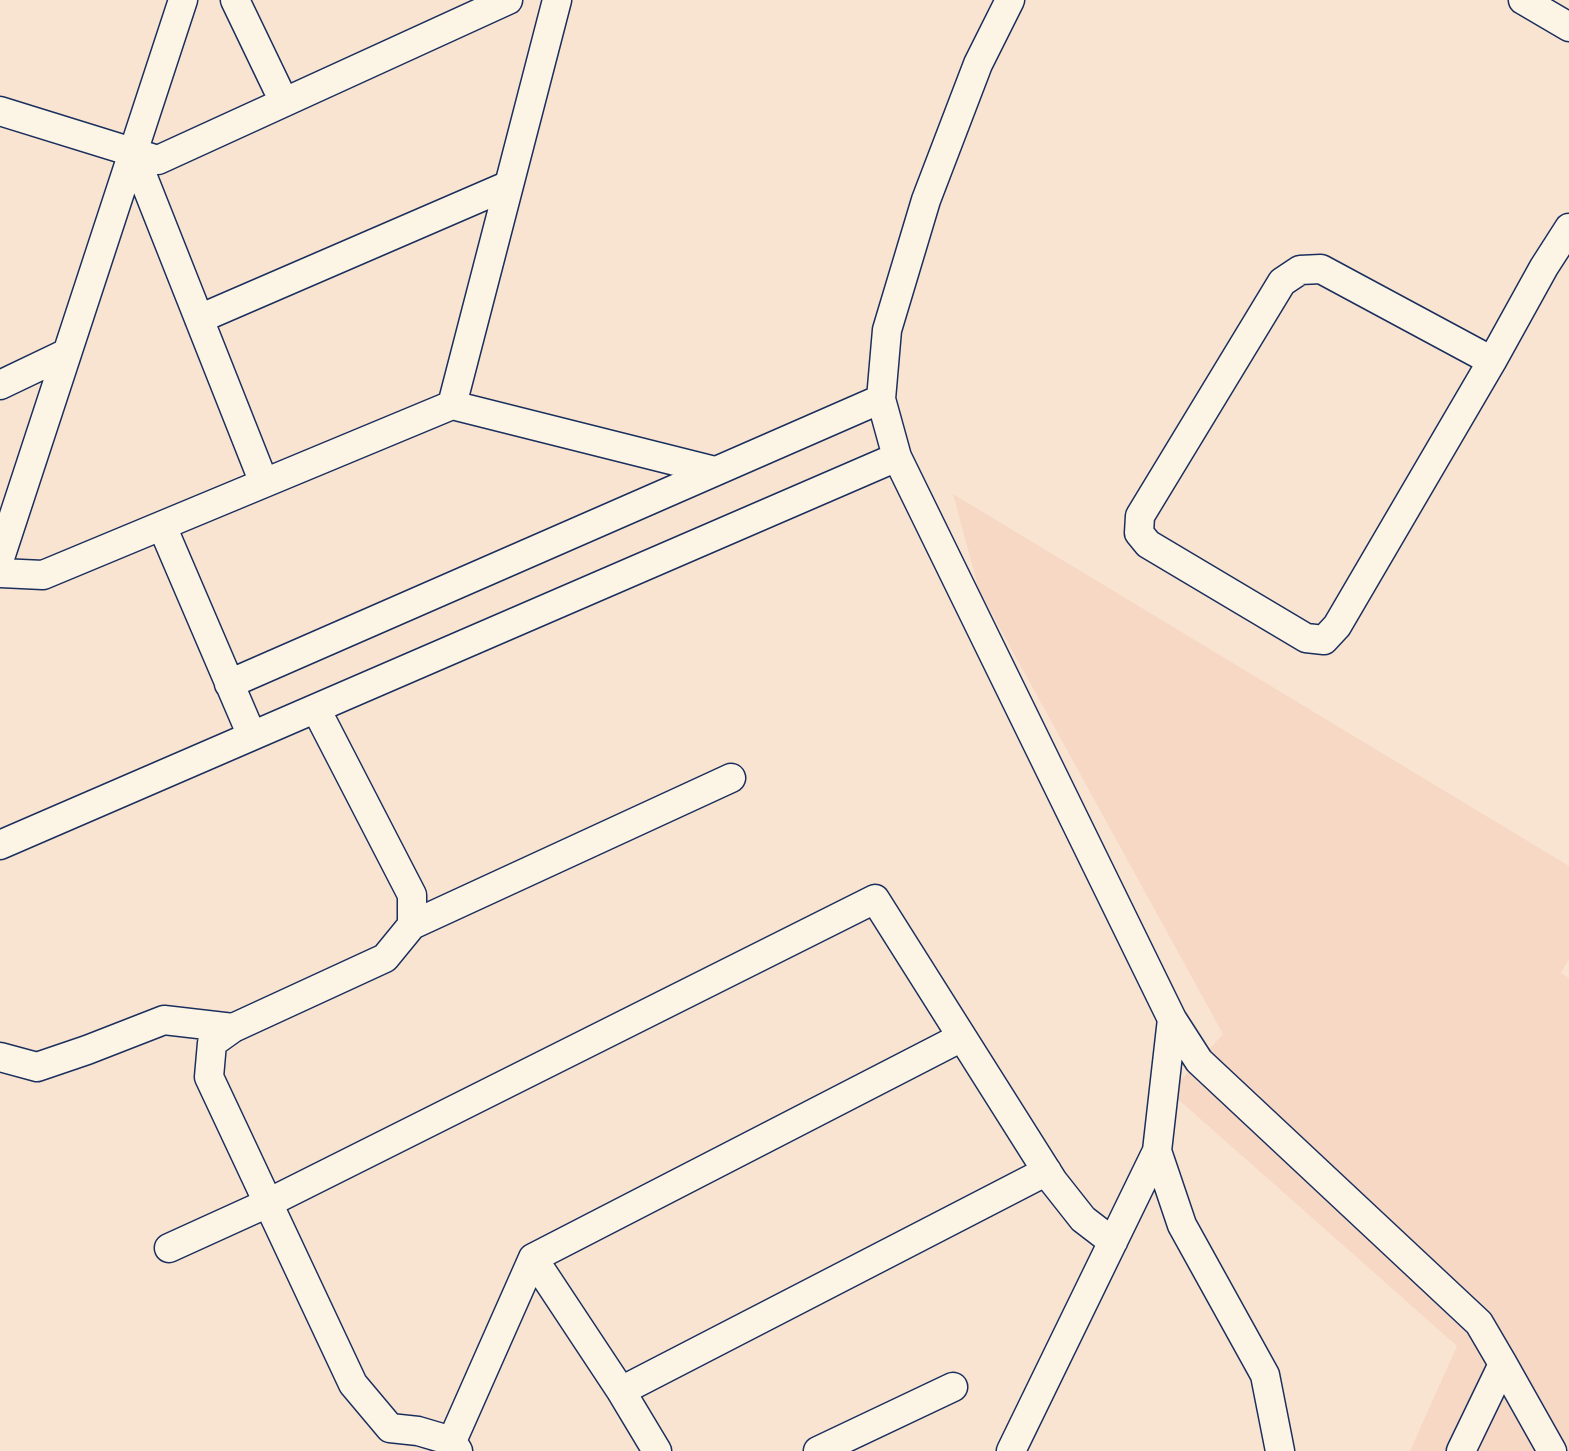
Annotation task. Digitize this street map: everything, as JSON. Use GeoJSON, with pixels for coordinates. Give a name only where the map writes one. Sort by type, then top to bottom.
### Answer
{"type":"FeatureCollection","features":[{"type":"Feature","properties":{"kind":"street"},"geometry":{"type":"LineString","coordinates":[[0,558],[183,0]]}},
{"type":"Feature","properties":{"kind":"street"},"geometry":{"type":"LineString","coordinates":[[234,0],[284,102]]}},
{"type":"Feature","properties":{"kind":"street"},"geometry":{"type":"LineString","coordinates":[[0,111],[158,160],[508,0]]}},
{"type":"Feature","properties":{"kind":"street"},"geometry":{"type":"LineString","coordinates":[[452,405],[557,0]]}},
{"type":"Feature","properties":{"kind":"street"},"geometry":{"type":"LineString","coordinates":[[1010,0],[978,64],[926,200],[887,330],[881,399],[897,457],[1172,1020],[1199,1061],[1480,1323],[1552,1451]]}},
{"type":"Feature","properties":{"kind":"street"},"geometry":{"type":"LineString","coordinates":[[1523,0],[1569,27]]}},
{"type":"Feature","properties":{"kind":"street"},"geometry":{"type":"LineString","coordinates":[[133,152],[264,483]]}},
{"type":"Feature","properties":{"kind":"street"},"geometry":{"type":"LineString","coordinates":[[199,319],[509,185]]}},
{"type":"Feature","properties":{"kind":"street"},"geometry":{"type":"LineString","coordinates":[[1492,361],[1321,269],[1300,270],[1282,282],[1140,516],[1139,533],[1148,544],[1306,638],[1324,640],[1337,626],[1492,361],[1544,267],[1569,228]]}},
{"type":"Feature","properties":{"kind":"street"},"geometry":{"type":"LineString","coordinates":[[0,385],[67,353]]}},
{"type":"Feature","properties":{"kind":"street"},"geometry":{"type":"LineString","coordinates":[[230,684],[881,399]]}},
{"type":"Feature","properties":{"kind":"street"},"geometry":{"type":"LineString","coordinates":[[0,573],[43,575],[452,405],[715,471]]}},
{"type":"Feature","properties":{"kind":"street"},"geometry":{"type":"LineString","coordinates":[[0,845],[897,457]]}},
{"type":"Feature","properties":{"kind":"street"},"geometry":{"type":"LineString","coordinates":[[162,526],[252,736]]}},
{"type":"Feature","properties":{"kind":"street"},"geometry":{"type":"LineString","coordinates":[[316,708],[412,894],[412,925]]}},
{"type":"Feature","properties":{"kind":"street"},"geometry":{"type":"LineString","coordinates":[[731,778],[412,925],[385,958],[233,1028],[212,1043],[209,1077],[353,1384],[390,1428],[418,1431],[455,1446],[533,1258],[962,1037]]}},
{"type":"Feature","properties":{"kind":"street"},"geometry":{"type":"LineString","coordinates":[[168,1248],[268,1203],[875,899],[1047,1171],[1083,1219],[1113,1242]]}},
{"type":"Feature","properties":{"kind":"street"},"geometry":{"type":"LineString","coordinates":[[0,1057],[37,1067],[164,1020],[233,1028]]}},
{"type":"Feature","properties":{"kind":"street"},"geometry":{"type":"LineString","coordinates":[[1011,1451],[1157,1152],[1172,1020]]}},
{"type":"Feature","properties":{"kind":"street"},"geometry":{"type":"LineString","coordinates":[[1157,1152],[1182,1226],[1265,1375],[1280,1451]]}},
{"type":"Feature","properties":{"kind":"street"},"geometry":{"type":"LineString","coordinates":[[622,1390],[1047,1171]]}},
{"type":"Feature","properties":{"kind":"street"},"geometry":{"type":"LineString","coordinates":[[533,1258],[622,1390],[658,1451]]}},
{"type":"Feature","properties":{"kind":"street"},"geometry":{"type":"LineString","coordinates":[[1461,1451],[1503,1364]]}},
{"type":"Feature","properties":{"kind":"street"},"geometry":{"type":"LineString","coordinates":[[818,1451],[954,1387]]}},
{"type":"Feature","properties":{"kind":"shaded area"},"geometry":{"type":"Polygon","coordinates":[[[953,494],[1569,866],[1569,959],[1561,973],[1569,978],[1569,1451],[1410,1451],[1457,1346],[1170,1092],[1223,1034],[979,590],[953,494]]]}}]}
